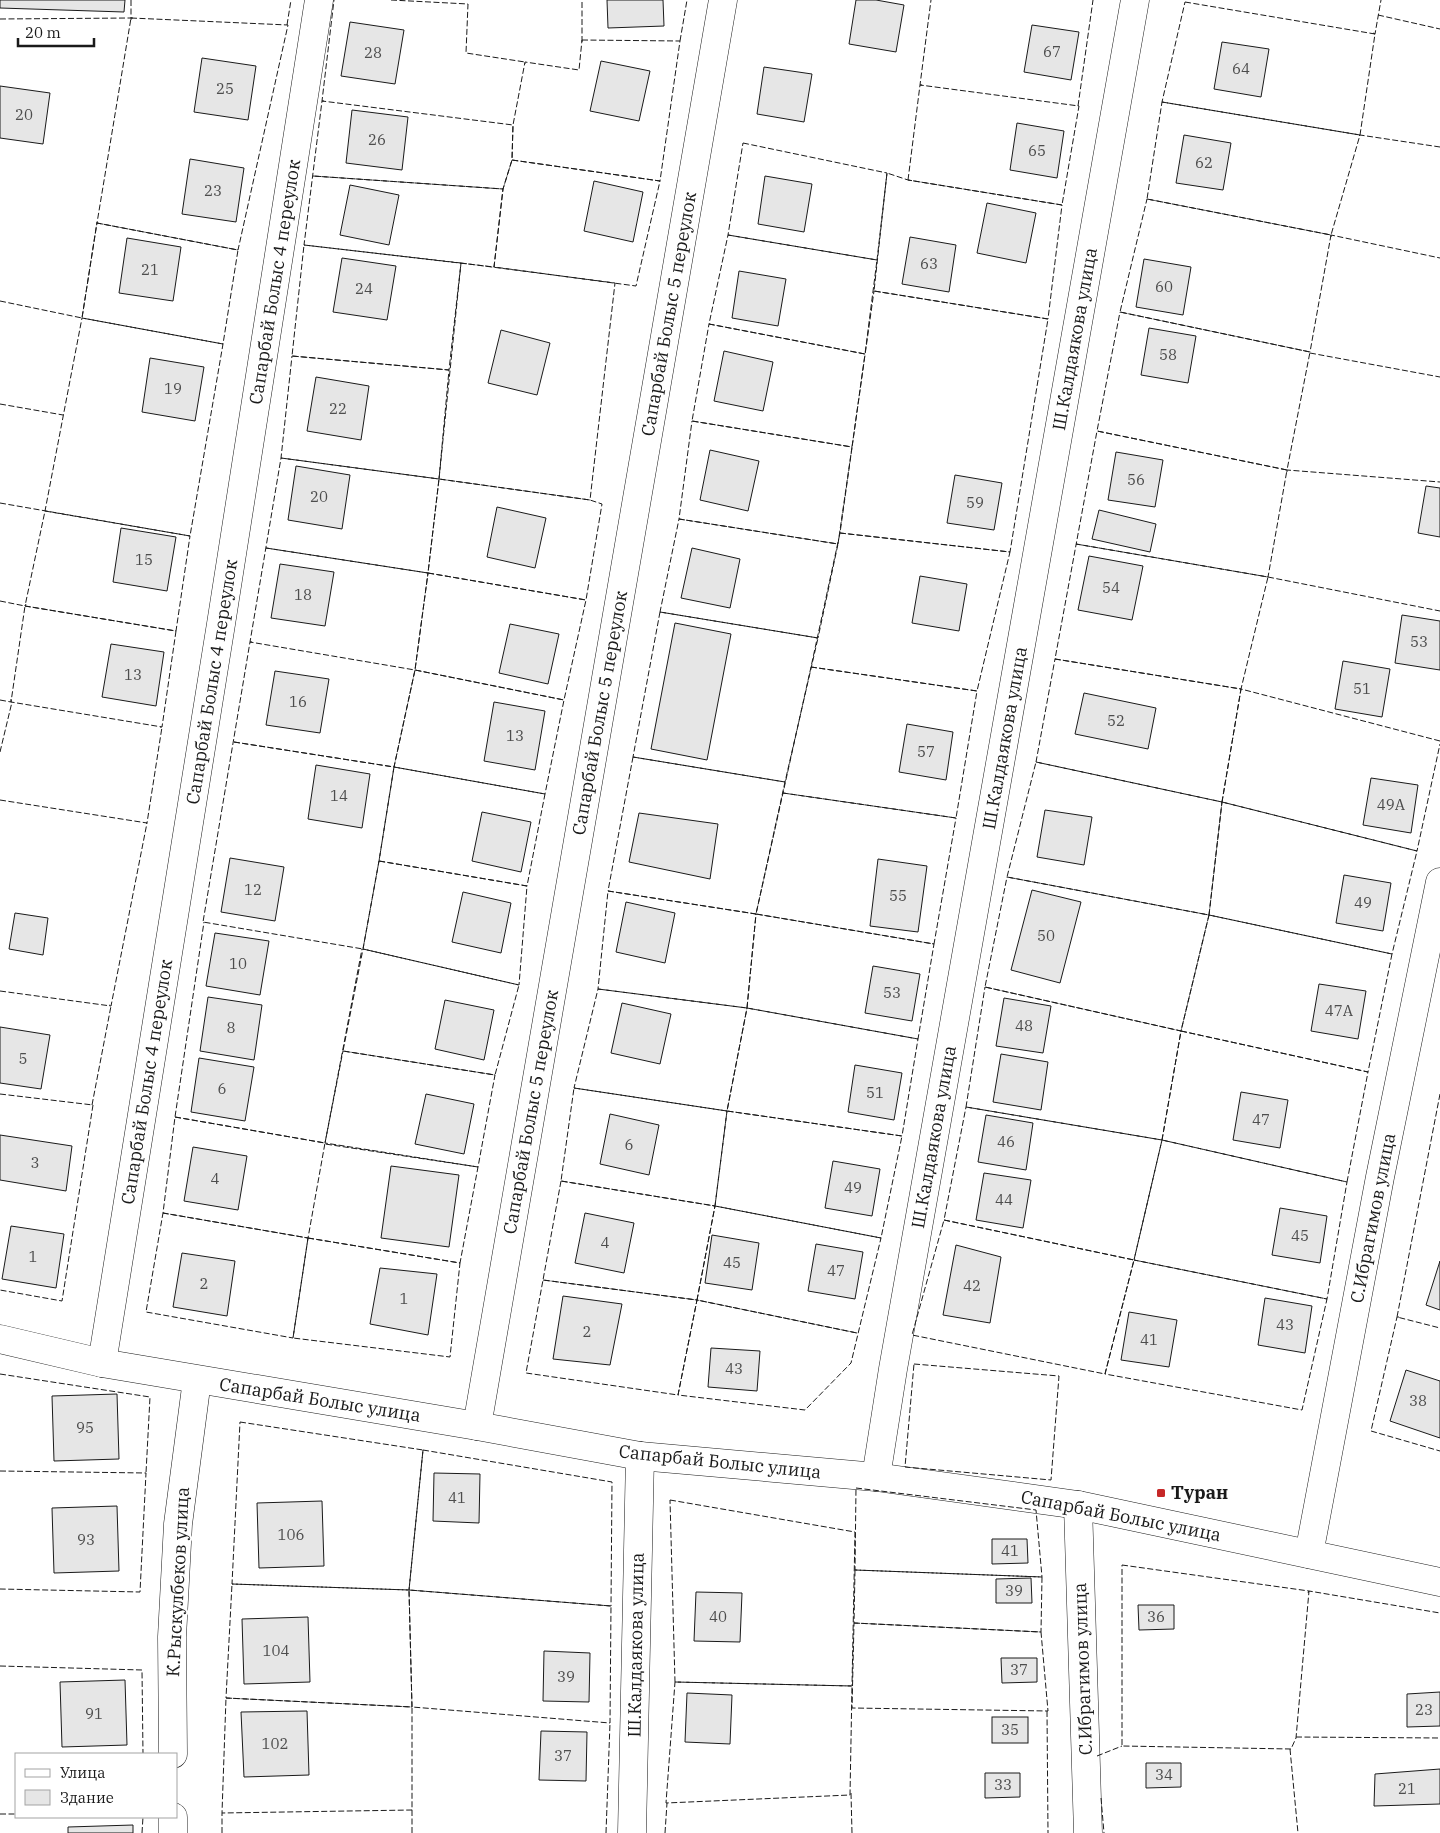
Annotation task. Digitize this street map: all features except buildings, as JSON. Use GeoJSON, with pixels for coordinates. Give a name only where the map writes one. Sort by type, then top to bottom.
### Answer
{"type":"FeatureCollection","features":[{"type":"Feature","properties":{"kind":"street","name":"Сапарбай Болыс 4 переулок"},"geometry":{"type":"LineString","coordinates":[[102,1363],[222,624],[319,0]]}},
{"type":"Feature","properties":{"kind":"street","name":"Сапарбай Болыс 5 переулок"},"geometry":{"type":"LineString","coordinates":[[476,1426],[723,0]]}},
{"type":"Feature","properties":{"kind":"street","name":"Ш.Калдаякова улица"},"geometry":{"type":"LineString","coordinates":[[876,1476],[893,1369],[1135,0]]}},
{"type":"Feature","properties":{"kind":"street","name":"С.Ибрагимов улица"},"geometry":{"type":"LineString","coordinates":[[1309,1554],[1380,1177],[1440,882]]}},
{"type":"Feature","properties":{"kind":"street","name":"Сапарбай Болыс улица"},"geometry":{"type":"LineString","coordinates":[[0,1339],[102,1363],[476,1426],[640,1456],[876,1476],[1078,1504],[1440,1582]]}},
{"type":"Feature","properties":{"kind":"street","name":"К.Рыскулбеков улица"},"geometry":{"type":"LineString","coordinates":[[173,1753],[172,1637],[178,1524],[197,1380]]}},
{"type":"Feature","properties":{"kind":"street","name":"Ш.Калдаякова улица"},"geometry":{"type":"LineString","coordinates":[[632,1833],[640,1456]]}},
{"type":"Feature","properties":{"kind":"street","name":"С.Ибрагимов улица"},"geometry":{"type":"LineString","coordinates":[[1078,1504],[1088,1833]]}},
{"type":"Feature","properties":{"kind":"street"},"geometry":{"type":"LineString","coordinates":[[173,1818],[173,1833]]}},
{"type":"Feature","properties":{"kind":"fence"},"geometry":{"type":"LineString","coordinates":[[131,0],[131,18],[133,18]]}},
{"type":"Feature","properties":{"kind":"fence"},"geometry":{"type":"LineString","coordinates":[[287,25],[291,0]]}},
{"type":"Feature","properties":{"kind":"fence"},"geometry":{"type":"LineString","coordinates":[[324,101],[322,101],[334,0]]}},
{"type":"Feature","properties":{"kind":"fence"},"geometry":{"type":"LineString","coordinates":[[391,0],[468,4],[466,53],[525,62],[525,64]]}},
{"type":"Feature","properties":{"kind":"fence"},"geometry":{"type":"LineString","coordinates":[[582,0],[582,42]]}},
{"type":"Feature","properties":{"kind":"fence"},"geometry":{"type":"LineString","coordinates":[[680,41],[687,0]]}},
{"type":"Feature","properties":{"kind":"fence"},"geometry":{"type":"LineString","coordinates":[[922,85],[920,85],[931,0]]}},
{"type":"Feature","properties":{"kind":"fence"},"geometry":{"type":"LineString","coordinates":[[1078,106],[1093,0]]}},
{"type":"Feature","properties":{"kind":"fence"},"geometry":{"type":"LineString","coordinates":[[1373,33],[1375,34],[1381,0]]}},
{"type":"Feature","properties":{"kind":"fence"},"geometry":{"type":"LineString","coordinates":[[1185,2],[1375,34],[1360,135],[1162,102],[1185,2]]}},
{"type":"Feature","properties":{"kind":"fence"},"geometry":{"type":"LineString","coordinates":[[1378,15],[1440,29]]}},
{"type":"Feature","properties":{"kind":"fence"},"geometry":{"type":"LineString","coordinates":[[131,18],[288,25],[238,250],[97,223],[131,18]]}},
{"type":"Feature","properties":{"kind":"fence"},"geometry":{"type":"LineString","coordinates":[[0,19],[131,18],[131,20]]}},
{"type":"Feature","properties":{"kind":"fence"},"geometry":{"type":"LineString","coordinates":[[582,40],[680,41],[660,181],[512,160],[513,125],[525,62],[579,70],[582,40]]}},
{"type":"Feature","properties":{"kind":"fence"},"geometry":{"type":"LineString","coordinates":[[908,180],[920,85],[1079,106],[1062,205],[908,180],[887,173],[874,291],[1048,319],[1062,205],[908,180]]}},
{"type":"Feature","properties":{"kind":"fence"},"geometry":{"type":"LineString","coordinates":[[313,176],[503,189],[494,267],[304,245],[322,101],[513,125],[512,160],[503,189],[313,176]]}},
{"type":"Feature","properties":{"kind":"fence"},"geometry":{"type":"LineString","coordinates":[[1162,102],[1360,135],[1331,235],[1147,199],[1162,102]]}},
{"type":"Feature","properties":{"kind":"fence"},"geometry":{"type":"LineString","coordinates":[[1359,136],[1440,147]]}},
{"type":"Feature","properties":{"kind":"fence"},"geometry":{"type":"LineString","coordinates":[[743,143],[887,173],[877,260],[728,235],[743,143]]}},
{"type":"Feature","properties":{"kind":"fence"},"geometry":{"type":"LineString","coordinates":[[512,160],[660,181],[636,286],[494,267],[503,189],[512,160]]}},
{"type":"Feature","properties":{"kind":"fence"},"geometry":{"type":"LineString","coordinates":[[1147,199],[1331,235],[1310,352],[1120,312],[1147,199]]}},
{"type":"Feature","properties":{"kind":"fence"},"geometry":{"type":"LineString","coordinates":[[0,301],[82,318],[97,222]]}},
{"type":"Feature","properties":{"kind":"fence"},"geometry":{"type":"LineString","coordinates":[[97,223],[238,250],[223,344],[82,318],[97,223]]}},
{"type":"Feature","properties":{"kind":"fence"},"geometry":{"type":"LineString","coordinates":[[728,235],[877,260],[865,354],[709,324],[728,235]]}},
{"type":"Feature","properties":{"kind":"fence"},"geometry":{"type":"LineString","coordinates":[[1331,237],[1331,235],[1440,258]]}},
{"type":"Feature","properties":{"kind":"fence"},"geometry":{"type":"LineString","coordinates":[[304,245],[461,263],[449,370],[292,356],[304,245]]}},
{"type":"Feature","properties":{"kind":"fence"},"geometry":{"type":"LineString","coordinates":[[461,263],[615,283],[590,500],[439,479],[461,263]]}},
{"type":"Feature","properties":{"kind":"fence"},"geometry":{"type":"LineString","coordinates":[[874,291],[1048,319],[1010,552],[840,533],[874,291]]}},
{"type":"Feature","properties":{"kind":"fence"},"geometry":{"type":"LineString","coordinates":[[1120,312],[1310,352],[1287,470],[1097,431],[1120,312]]}},
{"type":"Feature","properties":{"kind":"fence"},"geometry":{"type":"LineString","coordinates":[[0,503],[190,536],[223,344],[82,318],[45,511]]}},
{"type":"Feature","properties":{"kind":"fence"},"geometry":{"type":"LineString","coordinates":[[709,324],[865,354],[852,447],[692,421],[709,324]]}},
{"type":"Feature","properties":{"kind":"fence"},"geometry":{"type":"LineString","coordinates":[[1310,353],[1440,377]]}},
{"type":"Feature","properties":{"kind":"fence"},"geometry":{"type":"LineString","coordinates":[[292,356],[449,370],[439,479],[281,458],[292,356]]}},
{"type":"Feature","properties":{"kind":"fence"},"geometry":{"type":"LineString","coordinates":[[0,404],[63,415]]}},
{"type":"Feature","properties":{"kind":"fence"},"geometry":{"type":"LineString","coordinates":[[692,421],[852,447],[838,544],[679,519],[692,421]]}},
{"type":"Feature","properties":{"kind":"fence"},"geometry":{"type":"LineString","coordinates":[[1076,544],[1268,577],[1241,689],[1055,659],[1097,431],[1287,470],[1268,577],[1076,544]]}},
{"type":"Feature","properties":{"kind":"fence"},"geometry":{"type":"LineString","coordinates":[[252,642],[250,642],[281,458],[439,479],[428,573],[266,548]]}},
{"type":"Feature","properties":{"kind":"fence"},"geometry":{"type":"LineString","coordinates":[[1287,472],[1287,470],[1440,482]]}},
{"type":"Feature","properties":{"kind":"fence"},"geometry":{"type":"LineString","coordinates":[[439,479],[590,500],[602,504],[586,600],[428,573],[439,479]]}},
{"type":"Feature","properties":{"kind":"fence"},"geometry":{"type":"LineString","coordinates":[[45,511],[190,536],[176,631],[25,606],[45,511]]}},
{"type":"Feature","properties":{"kind":"fence"},"geometry":{"type":"LineString","coordinates":[[679,519],[838,544],[818,638],[660,612],[679,519]]}},
{"type":"Feature","properties":{"kind":"fence"},"geometry":{"type":"LineString","coordinates":[[840,533],[1010,552],[977,691],[811,667],[840,533]]}},
{"type":"Feature","properties":{"kind":"fence"},"geometry":{"type":"LineString","coordinates":[[266,548],[428,573],[415,670]]}},
{"type":"Feature","properties":{"kind":"fence"},"geometry":{"type":"LineString","coordinates":[[428,573],[586,600],[564,700],[415,670],[428,573]]}},
{"type":"Feature","properties":{"kind":"fence"},"geometry":{"type":"LineString","coordinates":[[1268,577],[1440,611]]}},
{"type":"Feature","properties":{"kind":"fence"},"geometry":{"type":"LineString","coordinates":[[0,601],[25,606],[26,604]]}},
{"type":"Feature","properties":{"kind":"fence"},"geometry":{"type":"LineString","coordinates":[[25,606],[176,631],[162,727],[11,702],[25,606]]}},
{"type":"Feature","properties":{"kind":"fence"},"geometry":{"type":"LineString","coordinates":[[660,612],[818,638],[785,782],[633,757],[660,612]]}},
{"type":"Feature","properties":{"kind":"fence"},"geometry":{"type":"LineString","coordinates":[[234,742],[394,767],[363,949],[203,922],[250,642],[415,670],[394,767],[234,742]]}},
{"type":"Feature","properties":{"kind":"fence"},"geometry":{"type":"LineString","coordinates":[[1055,659],[1241,689],[1222,802],[1036,762],[1055,659]]}},
{"type":"Feature","properties":{"kind":"fence"},"geometry":{"type":"LineString","coordinates":[[811,667],[977,691],[956,818],[783,793],[811,667]]}},
{"type":"Feature","properties":{"kind":"fence"},"geometry":{"type":"LineString","coordinates":[[415,670],[564,700],[545,794],[394,767],[415,670]]}},
{"type":"Feature","properties":{"kind":"fence"},"geometry":{"type":"LineString","coordinates":[[1440,741],[1241,689],[1222,802],[1417,851],[1440,744]]}},
{"type":"Feature","properties":{"kind":"fence"},"geometry":{"type":"LineString","coordinates":[[0,700],[11,702],[11,699]]}},
{"type":"Feature","properties":{"kind":"fence"},"geometry":{"type":"LineString","coordinates":[[0,752],[12,702]]}},
{"type":"Feature","properties":{"kind":"fence"},"geometry":{"type":"LineString","coordinates":[[0,800],[147,823],[162,727],[160,727]]}},
{"type":"Feature","properties":{"kind":"fence"},"geometry":{"type":"LineString","coordinates":[[633,757],[785,782],[756,914],[608,891],[633,757]]}},
{"type":"Feature","properties":{"kind":"fence"},"geometry":{"type":"LineString","coordinates":[[1036,762],[1222,802],[1209,915],[1007,877],[1036,762]]}},
{"type":"Feature","properties":{"kind":"fence"},"geometry":{"type":"LineString","coordinates":[[394,767],[545,794],[527,886],[379,861],[394,767]]}},
{"type":"Feature","properties":{"kind":"fence"},"geometry":{"type":"LineString","coordinates":[[783,793],[956,818],[934,944],[756,914],[783,793]]}},
{"type":"Feature","properties":{"kind":"fence"},"geometry":{"type":"LineString","coordinates":[[1222,802],[1417,851],[1392,954],[1209,915],[1222,802]]}},
{"type":"Feature","properties":{"kind":"fence"},"geometry":{"type":"LineString","coordinates":[[0,991],[111,1006],[146,823]]}},
{"type":"Feature","properties":{"kind":"fence"},"geometry":{"type":"LineString","coordinates":[[379,861],[527,886],[519,985],[363,949],[379,861]]}},
{"type":"Feature","properties":{"kind":"fence"},"geometry":{"type":"LineString","coordinates":[[1007,877],[1209,915],[1181,1031],[985,987],[1007,877]]}},
{"type":"Feature","properties":{"kind":"fence"},"geometry":{"type":"LineString","coordinates":[[608,891],[756,914],[747,1008],[598,989],[608,891]]}},
{"type":"Feature","properties":{"kind":"fence"},"geometry":{"type":"LineString","coordinates":[[756,914],[934,944],[918,1039],[747,1008],[756,914]]}},
{"type":"Feature","properties":{"kind":"fence"},"geometry":{"type":"LineString","coordinates":[[1209,915],[1392,954],[1368,1072],[1181,1031],[1209,915]]}},
{"type":"Feature","properties":{"kind":"fence"},"geometry":{"type":"LineString","coordinates":[[175,1117],[325,1143],[308,1238],[163,1213],[175,1117],[204,922]]}},
{"type":"Feature","properties":{"kind":"fence"},"geometry":{"type":"LineString","coordinates":[[175,1117],[325,1143],[362,949]]}},
{"type":"Feature","properties":{"kind":"fence"},"geometry":{"type":"LineString","coordinates":[[363,949],[519,985],[495,1075],[343,1051],[363,949]]}},
{"type":"Feature","properties":{"kind":"fence"},"geometry":{"type":"LineString","coordinates":[[985,987],[1181,1031],[1162,1140],[966,1107],[985,987]]}},
{"type":"Feature","properties":{"kind":"fence"},"geometry":{"type":"LineString","coordinates":[[598,989],[747,1008],[727,1111],[574,1088],[598,989]]}},
{"type":"Feature","properties":{"kind":"fence"},"geometry":{"type":"LineString","coordinates":[[92,1105],[111,1006],[109,1005]]}},
{"type":"Feature","properties":{"kind":"fence"},"geometry":{"type":"LineString","coordinates":[[747,1008],[918,1039],[902,1136],[727,1111],[747,1008]]}},
{"type":"Feature","properties":{"kind":"fence"},"geometry":{"type":"LineString","coordinates":[[1181,1031],[1368,1072],[1347,1182],[1162,1140],[1181,1031]]}},
{"type":"Feature","properties":{"kind":"fence"},"geometry":{"type":"LineString","coordinates":[[343,1051],[495,1075],[478,1167],[325,1143],[343,1051]]}},
{"type":"Feature","properties":{"kind":"fence"},"geometry":{"type":"LineString","coordinates":[[574,1088],[727,1111],[715,1206],[561,1181],[574,1088]]}},
{"type":"Feature","properties":{"kind":"fence"},"geometry":{"type":"LineString","coordinates":[[0,1094],[93,1105],[62,1301],[0,1290]]}},
{"type":"Feature","properties":{"kind":"fence"},"geometry":{"type":"LineString","coordinates":[[1440,1094],[1397,1317],[1440,1328]]}},
{"type":"Feature","properties":{"kind":"fence"},"geometry":{"type":"LineString","coordinates":[[966,1107],[1162,1140],[1134,1260],[944,1220],[966,1107]]}},
{"type":"Feature","properties":{"kind":"fence"},"geometry":{"type":"LineString","coordinates":[[727,1111],[902,1136],[881,1238],[715,1206],[727,1111]]}},
{"type":"Feature","properties":{"kind":"fence"},"geometry":{"type":"LineString","coordinates":[[1162,1140],[1347,1182],[1327,1299],[1134,1260],[1162,1140]]}},
{"type":"Feature","properties":{"kind":"fence"},"geometry":{"type":"LineString","coordinates":[[308,1238],[460,1263],[478,1167],[325,1144]]}},
{"type":"Feature","properties":{"kind":"fence"},"geometry":{"type":"LineString","coordinates":[[561,1181],[715,1206],[697,1300],[543,1280],[561,1181]]}},
{"type":"Feature","properties":{"kind":"fence"},"geometry":{"type":"LineString","coordinates":[[857,1333],[697,1300],[678,1395],[805,1410],[851,1363],[881,1238],[715,1206],[697,1300],[857,1333]]}},
{"type":"Feature","properties":{"kind":"fence"},"geometry":{"type":"LineString","coordinates":[[163,1213],[308,1238],[293,1338],[146,1312],[163,1213]]}},
{"type":"Feature","properties":{"kind":"fence"},"geometry":{"type":"LineString","coordinates":[[944,1220],[1134,1260],[1105,1374],[912,1335],[944,1220]]}},
{"type":"Feature","properties":{"kind":"fence"},"geometry":{"type":"LineString","coordinates":[[308,1237],[293,1338],[450,1357],[460,1263],[308,1238]]}},
{"type":"Feature","properties":{"kind":"fence"},"geometry":{"type":"LineString","coordinates":[[1134,1260],[1327,1299],[1302,1410],[1105,1374],[1134,1260]]}},
{"type":"Feature","properties":{"kind":"fence"},"geometry":{"type":"LineString","coordinates":[[543,1280],[697,1300],[678,1395],[526,1373],[543,1280]]}},
{"type":"Feature","properties":{"kind":"fence"},"geometry":{"type":"LineString","coordinates":[[1399,1317],[1397,1317],[1371,1431],[1440,1451]]}},
{"type":"Feature","properties":{"kind":"fence"},"geometry":{"type":"LineString","coordinates":[[914,1364],[1059,1376],[1051,1480],[905,1467],[914,1364]]}},
{"type":"Feature","properties":{"kind":"fence"},"geometry":{"type":"LineString","coordinates":[[0,1374],[150,1397],[145,1473]]}},
{"type":"Feature","properties":{"kind":"fence"},"geometry":{"type":"LineString","coordinates":[[240,1422],[423,1450],[409,1590],[232,1584],[240,1422]]}},
{"type":"Feature","properties":{"kind":"fence"},"geometry":{"type":"LineString","coordinates":[[423,1450],[612,1482],[611,1606],[409,1590],[423,1450]]}},
{"type":"Feature","properties":{"kind":"fence"},"geometry":{"type":"LineString","coordinates":[[0,1471],[146,1473],[140,1592],[0,1589]]}},
{"type":"Feature","properties":{"kind":"fence"},"geometry":{"type":"LineString","coordinates":[[856,1488],[1036,1510],[1042,1577],[855,1570],[856,1488]]}},
{"type":"Feature","properties":{"kind":"fence"},"geometry":{"type":"LineString","coordinates":[[670,1500],[855,1532],[852,1686],[675,1682],[670,1500]]}},
{"type":"Feature","properties":{"kind":"fence"},"geometry":{"type":"LineString","coordinates":[[1122,1565],[1309,1591],[1296,1738],[1291,1749],[1122,1746],[1122,1565]]}},
{"type":"Feature","properties":{"kind":"fence"},"geometry":{"type":"LineString","coordinates":[[855,1570],[1042,1577],[1041,1632],[854,1623],[855,1570]]}},
{"type":"Feature","properties":{"kind":"fence"},"geometry":{"type":"LineString","coordinates":[[232,1584],[409,1590],[412,1707],[226,1698],[232,1584]]}},
{"type":"Feature","properties":{"kind":"fence"},"geometry":{"type":"LineString","coordinates":[[409,1590],[611,1606],[610,1723],[412,1707],[409,1590]]}},
{"type":"Feature","properties":{"kind":"fence"},"geometry":{"type":"LineString","coordinates":[[1308,1593],[1309,1591],[1440,1613]]}},
{"type":"Feature","properties":{"kind":"fence"},"geometry":{"type":"LineString","coordinates":[[854,1623],[1041,1632],[1048,1711],[852,1708],[854,1623]]}},
{"type":"Feature","properties":{"kind":"fence"},"geometry":{"type":"LineString","coordinates":[[0,1666],[142,1670],[143,1753]]}},
{"type":"Feature","properties":{"kind":"fence"},"geometry":{"type":"LineString","coordinates":[[675,1682],[852,1686],[850,1795],[666,1803],[675,1682]]}},
{"type":"Feature","properties":{"kind":"fence"},"geometry":{"type":"LineString","coordinates":[[226,1698],[412,1707],[412,1810],[222,1813],[226,1698]]}},
{"type":"Feature","properties":{"kind":"fence"},"geometry":{"type":"LineString","coordinates":[[1047,1711],[1048,1833]]}},
{"type":"Feature","properties":{"kind":"fence"},"geometry":{"type":"LineString","coordinates":[[606,1833],[610,1723]]}},
{"type":"Feature","properties":{"kind":"fence"},"geometry":{"type":"LineString","coordinates":[[1296,1737],[1440,1738]]}},
{"type":"Feature","properties":{"kind":"fence"},"geometry":{"type":"LineString","coordinates":[[1097,1756],[1122,1746]]}},
{"type":"Feature","properties":{"kind":"fence"},"geometry":{"type":"LineString","coordinates":[[1290,1749],[1298,1833]]}},
{"type":"Feature","properties":{"kind":"fence"},"geometry":{"type":"LineString","coordinates":[[851,1793],[852,1833]]}},
{"type":"Feature","properties":{"kind":"fence"},"geometry":{"type":"LineString","coordinates":[[1101,1798],[1104,1833]]}},
{"type":"Feature","properties":{"kind":"fence"},"geometry":{"type":"LineString","coordinates":[[665,1833],[667,1803]]}},
{"type":"Feature","properties":{"kind":"fence"},"geometry":{"type":"LineString","coordinates":[[412,1809],[412,1833]]}},
{"type":"Feature","properties":{"kind":"fence"},"geometry":{"type":"LineString","coordinates":[[222,1813],[222,1833]]}},
{"type":"Feature","properties":{"kind":"fence"},"geometry":{"type":"LineString","coordinates":[[0,1814],[15,1814]]}},
{"type":"Feature","properties":{"kind":"fence"},"geometry":{"type":"LineString","coordinates":[[142,1833],[143,1818]]}},
{"type":"Feature","properties":{"kind":"place","name":"Туран"},"geometry":{"type":"Point","coordinates":[1161,1493]}}]}
